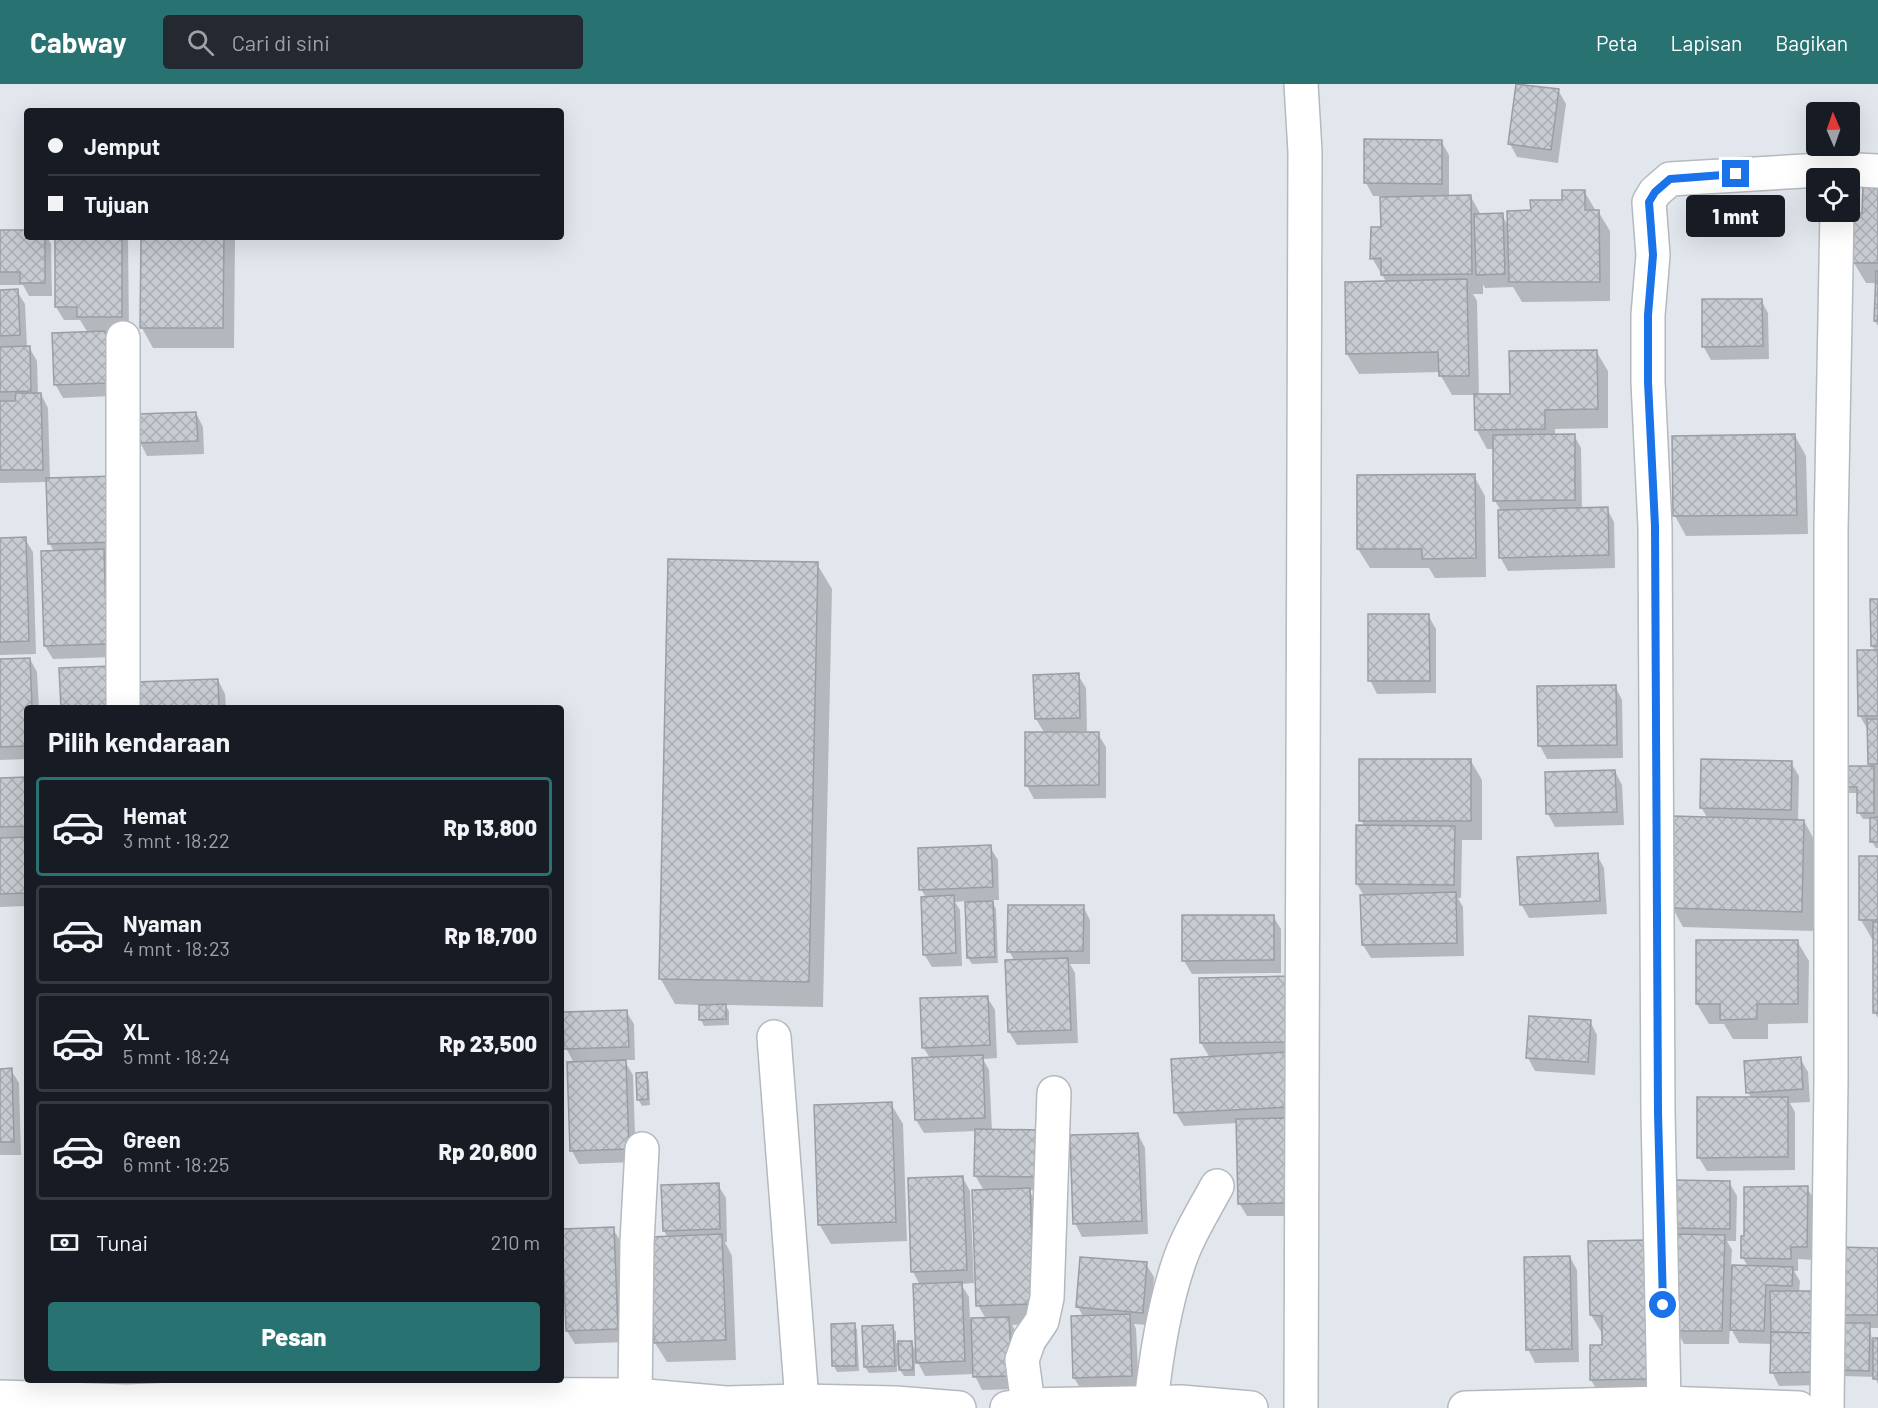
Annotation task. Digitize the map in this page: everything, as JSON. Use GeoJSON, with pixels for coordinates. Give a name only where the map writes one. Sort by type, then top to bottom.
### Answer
{"type":"FeatureCollection","features":[{"type":"Feature","properties":{"kind":"street"},"geometry":{"type":"LineString","coordinates":[[1301,84],[1305,188],[1301,1408]]}},
{"type":"Feature","properties":{"kind":"street"},"geometry":{"type":"LineString","coordinates":[[1860,172],[1878,171]]}},
{"type":"Feature","properties":{"kind":"street"},"geometry":{"type":"LineString","coordinates":[[1663,1405],[1658,1113],[1655,526],[1648,382],[1648,315],[1653,255],[1649,202],[1655,192],[1670,179],[1806,175]]}},
{"type":"Feature","properties":{"kind":"street"},"geometry":{"type":"LineString","coordinates":[[1827,1408],[1831,1080],[1831,530],[1837,222]]}},
{"type":"Feature","properties":{"kind":"street"},"geometry":{"type":"LineString","coordinates":[[123,338],[123,705]]}},
{"type":"Feature","properties":{"kind":"street"},"geometry":{"type":"LineString","coordinates":[[774,1037],[802,1401]]}},
{"type":"Feature","properties":{"kind":"street"},"geometry":{"type":"LineString","coordinates":[[1054,1093],[1047,1298],[1042,1321],[1029,1340],[1022,1360],[1018,1406],[1171,1404],[1251,1408]]}},
{"type":"Feature","properties":{"kind":"street"},"geometry":{"type":"LineString","coordinates":[[635,1395],[637,1242],[642,1149]]}},
{"type":"Feature","properties":{"kind":"street"},"geometry":{"type":"LineString","coordinates":[[1171,1404],[1156,1355],[1178,1265],[1194,1227],[1218,1186]]}},
{"type":"Feature","properties":{"kind":"street"},"geometry":{"type":"LineString","coordinates":[[0,1397],[46,1403],[127,1390],[199,1404],[299,1387],[464,1387],[635,1395],[726,1405],[802,1401],[959,1408]]}},
{"type":"Feature","properties":{"kind":"street"},"geometry":{"type":"LineString","coordinates":[[1465,1408],[1663,1405],[1799,1408]]}},
{"type":"Feature","properties":{"kind":"building"},"geometry":{"type":"Polygon","coordinates":[[[1516,84],[1559,89],[1551,150],[1508,144],[1516,84]]]}},
{"type":"Feature","properties":{"kind":"building"},"geometry":{"type":"Polygon","coordinates":[[[1364,139],[1442,140],[1442,184],[1364,183],[1364,139]]]}},
{"type":"Feature","properties":{"kind":"building"},"geometry":{"type":"Polygon","coordinates":[[[1878,185],[1878,263],[1853,263],[1852,222],[1860,222],[1863,186],[1878,185]]]}},
{"type":"Feature","properties":{"kind":"building"},"geometry":{"type":"Polygon","coordinates":[[[1562,190],[1585,190],[1585,210],[1599,210],[1600,282],[1509,282],[1507,211],[1531,210],[1530,200],[1562,200],[1562,190]]]}},
{"type":"Feature","properties":{"kind":"building"},"geometry":{"type":"Polygon","coordinates":[[[1471,195],[1472,274],[1381,275],[1381,258],[1370,259],[1371,227],[1381,227],[1380,197],[1471,195]]]}},
{"type":"Feature","properties":{"kind":"building"},"geometry":{"type":"Polygon","coordinates":[[[1503,213],[1505,274],[1476,275],[1474,214],[1503,213]]]}},
{"type":"Feature","properties":{"kind":"building"},"geometry":{"type":"Polygon","coordinates":[[[0,230],[24,230],[24,240],[45,240],[45,283],[20,283],[20,272],[0,272],[0,230]]]}},
{"type":"Feature","properties":{"kind":"building"},"geometry":{"type":"Polygon","coordinates":[[[55,240],[122,240],[122,317],[77,317],[77,307],[55,307],[55,240]]]}},
{"type":"Feature","properties":{"kind":"building"},"geometry":{"type":"Polygon","coordinates":[[[141,240],[224,240],[223,328],[140,328],[141,240]]]}},
{"type":"Feature","properties":{"kind":"building"},"geometry":{"type":"Polygon","coordinates":[[[1876,271],[1878,271],[1878,321],[1874,321],[1876,271]]]}},
{"type":"Feature","properties":{"kind":"building"},"geometry":{"type":"Polygon","coordinates":[[[1467,279],[1469,376],[1439,376],[1438,352],[1346,354],[1345,282],[1467,279]]]}},
{"type":"Feature","properties":{"kind":"building"},"geometry":{"type":"Polygon","coordinates":[[[18,289],[20,335],[0,336],[0,290],[18,289]]]}},
{"type":"Feature","properties":{"kind":"building"},"geometry":{"type":"Polygon","coordinates":[[[1702,299],[1762,299],[1763,346],[1702,347],[1702,299]]]}},
{"type":"Feature","properties":{"kind":"building"},"geometry":{"type":"Polygon","coordinates":[[[106,331],[108,383],[54,385],[52,333],[106,331]]]}},
{"type":"Feature","properties":{"kind":"building"},"geometry":{"type":"Polygon","coordinates":[[[30,346],[31,391],[0,392],[0,347],[30,346]]]}},
{"type":"Feature","properties":{"kind":"building"},"geometry":{"type":"Polygon","coordinates":[[[1597,350],[1598,409],[1545,410],[1545,429],[1475,430],[1474,394],[1510,394],[1509,351],[1597,350]]]}},
{"type":"Feature","properties":{"kind":"building"},"geometry":{"type":"Polygon","coordinates":[[[16,393],[41,393],[43,470],[0,470],[0,401],[15,401],[16,393]]]}},
{"type":"Feature","properties":{"kind":"building"},"geometry":{"type":"Polygon","coordinates":[[[196,412],[198,441],[138,443],[137,414],[196,412]]]}},
{"type":"Feature","properties":{"kind":"building"},"geometry":{"type":"Polygon","coordinates":[[[1575,434],[1575,500],[1493,501],[1493,435],[1575,434]]]}},
{"type":"Feature","properties":{"kind":"building"},"geometry":{"type":"Polygon","coordinates":[[[1795,434],[1797,515],[1673,516],[1672,436],[1795,434]]]}},
{"type":"Feature","properties":{"kind":"building"},"geometry":{"type":"Polygon","coordinates":[[[1475,474],[1476,558],[1422,559],[1422,549],[1357,549],[1357,475],[1475,474]]]}},
{"type":"Feature","properties":{"kind":"building"},"geometry":{"type":"Polygon","coordinates":[[[118,476],[120,542],[48,544],[46,478],[118,476]]]}},
{"type":"Feature","properties":{"kind":"building"},"geometry":{"type":"Polygon","coordinates":[[[1608,507],[1609,555],[1499,558],[1498,510],[1608,507]]]}},
{"type":"Feature","properties":{"kind":"building"},"geometry":{"type":"Polygon","coordinates":[[[26,537],[29,641],[0,642],[0,538],[26,537]]]}},
{"type":"Feature","properties":{"kind":"building"},"geometry":{"type":"Polygon","coordinates":[[[104,549],[107,644],[44,646],[41,551],[104,549]]]}},
{"type":"Feature","properties":{"kind":"building"},"geometry":{"type":"Polygon","coordinates":[[[668,559],[818,562],[809,982],[659,979],[668,559]]]}},
{"type":"Feature","properties":{"kind":"building"},"geometry":{"type":"Polygon","coordinates":[[[1870,599],[1878,599],[1878,646],[1871,646],[1870,599]]]}},
{"type":"Feature","properties":{"kind":"building"},"geometry":{"type":"Polygon","coordinates":[[[1368,614],[1429,614],[1430,681],[1368,681],[1368,614]]]}},
{"type":"Feature","properties":{"kind":"building"},"geometry":{"type":"Polygon","coordinates":[[[1857,650],[1878,650],[1878,716],[1858,716],[1857,650]]]}},
{"type":"Feature","properties":{"kind":"building"},"geometry":{"type":"Polygon","coordinates":[[[30,658],[32,705],[24,705],[24,746],[0,747],[0,659],[30,658]]]}},
{"type":"Feature","properties":{"kind":"building"},"geometry":{"type":"Polygon","coordinates":[[[113,666],[114,705],[61,705],[59,668],[113,666]]]}},
{"type":"Feature","properties":{"kind":"building"},"geometry":{"type":"Polygon","coordinates":[[[1079,673],[1080,718],[1035,719],[1033,675],[1079,673]]]}},
{"type":"Feature","properties":{"kind":"building"},"geometry":{"type":"Polygon","coordinates":[[[218,679],[219,705],[137,705],[136,682],[218,679]]]}},
{"type":"Feature","properties":{"kind":"building"},"geometry":{"type":"Polygon","coordinates":[[[1616,685],[1617,745],[1538,746],[1537,686],[1616,685]]]}},
{"type":"Feature","properties":{"kind":"building"},"geometry":{"type":"Polygon","coordinates":[[[1867,719],[1878,719],[1878,764],[1868,764],[1867,719]]]}},
{"type":"Feature","properties":{"kind":"building"},"geometry":{"type":"Polygon","coordinates":[[[1025,732],[1099,732],[1099,785],[1025,786],[1025,732]]]}},
{"type":"Feature","properties":{"kind":"building"},"geometry":{"type":"Polygon","coordinates":[[[1359,759],[1471,759],[1471,821],[1359,821],[1359,759]]]}},
{"type":"Feature","properties":{"kind":"building"},"geometry":{"type":"Polygon","coordinates":[[[1701,759],[1792,761],[1791,810],[1700,808],[1701,759]]]}},
{"type":"Feature","properties":{"kind":"building"},"geometry":{"type":"Polygon","coordinates":[[[1839,766],[1874,766],[1874,813],[1857,813],[1857,787],[1839,787],[1839,766]]]}},
{"type":"Feature","properties":{"kind":"building"},"geometry":{"type":"Polygon","coordinates":[[[1615,770],[1617,812],[1546,814],[1545,772],[1615,770]]]}},
{"type":"Feature","properties":{"kind":"building"},"geometry":{"type":"Polygon","coordinates":[[[24,777],[24,826],[0,827],[0,778],[24,777]]]}},
{"type":"Feature","properties":{"kind":"building"},"geometry":{"type":"Polygon","coordinates":[[[1673,816],[1804,820],[1802,912],[1670,908],[1673,816]]]}},
{"type":"Feature","properties":{"kind":"building"},"geometry":{"type":"Polygon","coordinates":[[[1878,817],[1878,842],[1870,842],[1870,818],[1878,817]]]}},
{"type":"Feature","properties":{"kind":"building"},"geometry":{"type":"Polygon","coordinates":[[[1356,825],[1455,826],[1454,885],[1356,884],[1356,825]]]}},
{"type":"Feature","properties":{"kind":"building"},"geometry":{"type":"Polygon","coordinates":[[[24,837],[24,893],[0,894],[0,838],[24,837]]]}},
{"type":"Feature","properties":{"kind":"building"},"geometry":{"type":"Polygon","coordinates":[[[991,845],[993,887],[919,890],[918,848],[991,845]]]}},
{"type":"Feature","properties":{"kind":"building"},"geometry":{"type":"Polygon","coordinates":[[[1598,853],[1600,901],[1520,905],[1517,857],[1598,853]]]}},
{"type":"Feature","properties":{"kind":"building"},"geometry":{"type":"Polygon","coordinates":[[[1859,856],[1878,856],[1878,920],[1859,920],[1859,856]]]}},
{"type":"Feature","properties":{"kind":"building"},"geometry":{"type":"Polygon","coordinates":[[[1456,892],[1457,943],[1362,945],[1360,895],[1456,892]]]}},
{"type":"Feature","properties":{"kind":"building"},"geometry":{"type":"Polygon","coordinates":[[[954,895],[956,953],[923,955],[921,897],[954,895]]]}},
{"type":"Feature","properties":{"kind":"building"},"geometry":{"type":"Polygon","coordinates":[[[993,901],[995,957],[967,958],[965,902],[993,901]]]}},
{"type":"Feature","properties":{"kind":"building"},"geometry":{"type":"Polygon","coordinates":[[[1008,905],[1084,905],[1083,951],[1007,952],[1008,905]]]}},
{"type":"Feature","properties":{"kind":"building"},"geometry":{"type":"Polygon","coordinates":[[[1182,915],[1274,915],[1274,960],[1182,961],[1182,915]]]}},
{"type":"Feature","properties":{"kind":"building"},"geometry":{"type":"Polygon","coordinates":[[[1873,922],[1878,922],[1878,1013],[1873,1013],[1873,922]]]}},
{"type":"Feature","properties":{"kind":"building"},"geometry":{"type":"Polygon","coordinates":[[[1696,940],[1798,940],[1798,1004],[1757,1004],[1757,1019],[1720,1020],[1720,1004],[1696,1004],[1696,940]]]}},
{"type":"Feature","properties":{"kind":"building"},"geometry":{"type":"Polygon","coordinates":[[[1068,958],[1071,1030],[1008,1032],[1005,960],[1068,958]]]}},
{"type":"Feature","properties":{"kind":"building"},"geometry":{"type":"Polygon","coordinates":[[[1292,976],[1293,1042],[1200,1043],[1199,978],[1292,976]]]}},
{"type":"Feature","properties":{"kind":"building"},"geometry":{"type":"Polygon","coordinates":[[[988,996],[990,1045],[922,1048],[920,998],[988,996]]]}},
{"type":"Feature","properties":{"kind":"building"},"geometry":{"type":"Polygon","coordinates":[[[726,1004],[726,1019],[699,1020],[699,1005],[726,1004]]]}},
{"type":"Feature","properties":{"kind":"building"},"geometry":{"type":"Polygon","coordinates":[[[627,1010],[629,1047],[564,1049],[564,1012],[627,1010]]]}},
{"type":"Feature","properties":{"kind":"building"},"geometry":{"type":"Polygon","coordinates":[[[1529,1016],[1591,1020],[1588,1062],[1526,1058],[1529,1016]]]}},
{"type":"Feature","properties":{"kind":"building"},"geometry":{"type":"Polygon","coordinates":[[[1286,1052],[1289,1107],[1174,1113],[1171,1059],[1286,1052]]]}},
{"type":"Feature","properties":{"kind":"building"},"geometry":{"type":"Polygon","coordinates":[[[983,1055],[985,1118],[915,1120],[912,1058],[983,1055]]]}},
{"type":"Feature","properties":{"kind":"building"},"geometry":{"type":"Polygon","coordinates":[[[1801,1057],[1803,1089],[1746,1093],[1744,1061],[1801,1057]]]}},
{"type":"Feature","properties":{"kind":"building"},"geometry":{"type":"Polygon","coordinates":[[[626,1060],[629,1149],[570,1151],[567,1062],[626,1060]]]}},
{"type":"Feature","properties":{"kind":"building"},"geometry":{"type":"Polygon","coordinates":[[[12,1068],[14,1142],[0,1142],[0,1069],[12,1068]]]}},
{"type":"Feature","properties":{"kind":"building"},"geometry":{"type":"Polygon","coordinates":[[[647,1072],[648,1099],[637,1100],[636,1073],[647,1072]]]}},
{"type":"Feature","properties":{"kind":"building"},"geometry":{"type":"Polygon","coordinates":[[[1697,1097],[1788,1097],[1788,1157],[1697,1158],[1697,1097]]]}},
{"type":"Feature","properties":{"kind":"building"},"geometry":{"type":"Polygon","coordinates":[[[892,1102],[896,1222],[818,1225],[814,1105],[892,1102]]]}},
{"type":"Feature","properties":{"kind":"building"},"geometry":{"type":"Polygon","coordinates":[[[1285,1118],[1286,1203],[1238,1204],[1236,1119],[1285,1118]]]}},
{"type":"Feature","properties":{"kind":"building"},"geometry":{"type":"Polygon","coordinates":[[[975,1129],[1041,1130],[1040,1177],[974,1176],[975,1129]]]}},
{"type":"Feature","properties":{"kind":"building"},"geometry":{"type":"Polygon","coordinates":[[[1138,1133],[1142,1221],[1073,1224],[1070,1135],[1138,1133]]]}},
{"type":"Feature","properties":{"kind":"building"},"geometry":{"type":"Polygon","coordinates":[[[963,1176],[967,1270],[911,1272],[908,1178],[963,1176]]]}},
{"type":"Feature","properties":{"kind":"building"},"geometry":{"type":"Polygon","coordinates":[[[1671,1180],[1730,1181],[1730,1229],[1670,1228],[1671,1180]]]}},
{"type":"Feature","properties":{"kind":"building"},"geometry":{"type":"Polygon","coordinates":[[[719,1183],[720,1229],[663,1231],[661,1185],[719,1183]]]}},
{"type":"Feature","properties":{"kind":"building"},"geometry":{"type":"Polygon","coordinates":[[[1808,1186],[1807,1247],[1791,1247],[1791,1259],[1741,1258],[1741,1236],[1744,1236],[1744,1187],[1808,1186]]]}},
{"type":"Feature","properties":{"kind":"building"},"geometry":{"type":"Polygon","coordinates":[[[1030,1188],[1034,1304],[976,1306],[972,1190],[1030,1188]]]}},
{"type":"Feature","properties":{"kind":"building"},"geometry":{"type":"Polygon","coordinates":[[[614,1227],[618,1329],[566,1331],[564,1229],[614,1227]]]}},
{"type":"Feature","properties":{"kind":"building"},"geometry":{"type":"Polygon","coordinates":[[[722,1234],[726,1340],[654,1343],[650,1237],[722,1234]]]}},
{"type":"Feature","properties":{"kind":"building"},"geometry":{"type":"Polygon","coordinates":[[[1677,1234],[1725,1235],[1722,1331],[1675,1331],[1677,1234]]]}},
{"type":"Feature","properties":{"kind":"building"},"geometry":{"type":"Polygon","coordinates":[[[1647,1240],[1649,1379],[1590,1380],[1590,1345],[1602,1345],[1602,1316],[1590,1315],[1588,1241],[1647,1240]]]}},
{"type":"Feature","properties":{"kind":"building"},"geometry":{"type":"Polygon","coordinates":[[[1838,1247],[1878,1248],[1878,1315],[1838,1315],[1838,1247]]]}},
{"type":"Feature","properties":{"kind":"building"},"geometry":{"type":"Polygon","coordinates":[[[1570,1256],[1572,1349],[1526,1350],[1524,1257],[1570,1256]]]}},
{"type":"Feature","properties":{"kind":"building"},"geometry":{"type":"Polygon","coordinates":[[[1080,1257],[1147,1262],[1143,1313],[1076,1307],[1080,1257]]]}},
{"type":"Feature","properties":{"kind":"building"},"geometry":{"type":"Polygon","coordinates":[[[1732,1265],[1793,1267],[1792,1286],[1766,1285],[1764,1331],[1730,1330],[1732,1265]]]}},
{"type":"Feature","properties":{"kind":"building"},"geometry":{"type":"Polygon","coordinates":[[[962,1282],[965,1361],[916,1363],[913,1284],[962,1282]]]}},
{"type":"Feature","properties":{"kind":"building"},"geometry":{"type":"Polygon","coordinates":[[[1770,1291],[1817,1291],[1817,1333],[1771,1332],[1770,1291]]]}},
{"type":"Feature","properties":{"kind":"building"},"geometry":{"type":"Polygon","coordinates":[[[1130,1314],[1132,1376],[1073,1378],[1071,1316],[1130,1314]]]}},
{"type":"Feature","properties":{"kind":"building"},"geometry":{"type":"Polygon","coordinates":[[[1009,1317],[1012,1376],[973,1377],[971,1318],[1009,1317]]]}},
{"type":"Feature","properties":{"kind":"building"},"geometry":{"type":"Polygon","coordinates":[[[855,1323],[856,1366],[832,1366],[831,1324],[855,1323]]]}},
{"type":"Feature","properties":{"kind":"building"},"geometry":{"type":"Polygon","coordinates":[[[1837,1323],[1870,1323],[1869,1371],[1836,1370],[1837,1323]]]}},
{"type":"Feature","properties":{"kind":"building"},"geometry":{"type":"Polygon","coordinates":[[[893,1325],[895,1366],[864,1367],[862,1326],[893,1325]]]}},
{"type":"Feature","properties":{"kind":"building"},"geometry":{"type":"Polygon","coordinates":[[[1771,1332],[1817,1333],[1817,1372],[1770,1373],[1771,1332]]]}},
{"type":"Feature","properties":{"kind":"building"},"geometry":{"type":"Polygon","coordinates":[[[1873,1338],[1878,1338],[1878,1379],[1873,1379],[1873,1338]]]}},
{"type":"Feature","properties":{"kind":"building"},"geometry":{"type":"Polygon","coordinates":[[[898,1341],[912,1341],[913,1370],[899,1370],[898,1341]]]}},
{"type":"Feature","properties":{"kind":"route"},"geometry":{"type":"LineString","coordinates":[[1663,1305],[1658,1113],[1655,526],[1648,382],[1648,315],[1653,255],[1649,202],[1655,192],[1670,179],[1736,174]]}}]}
